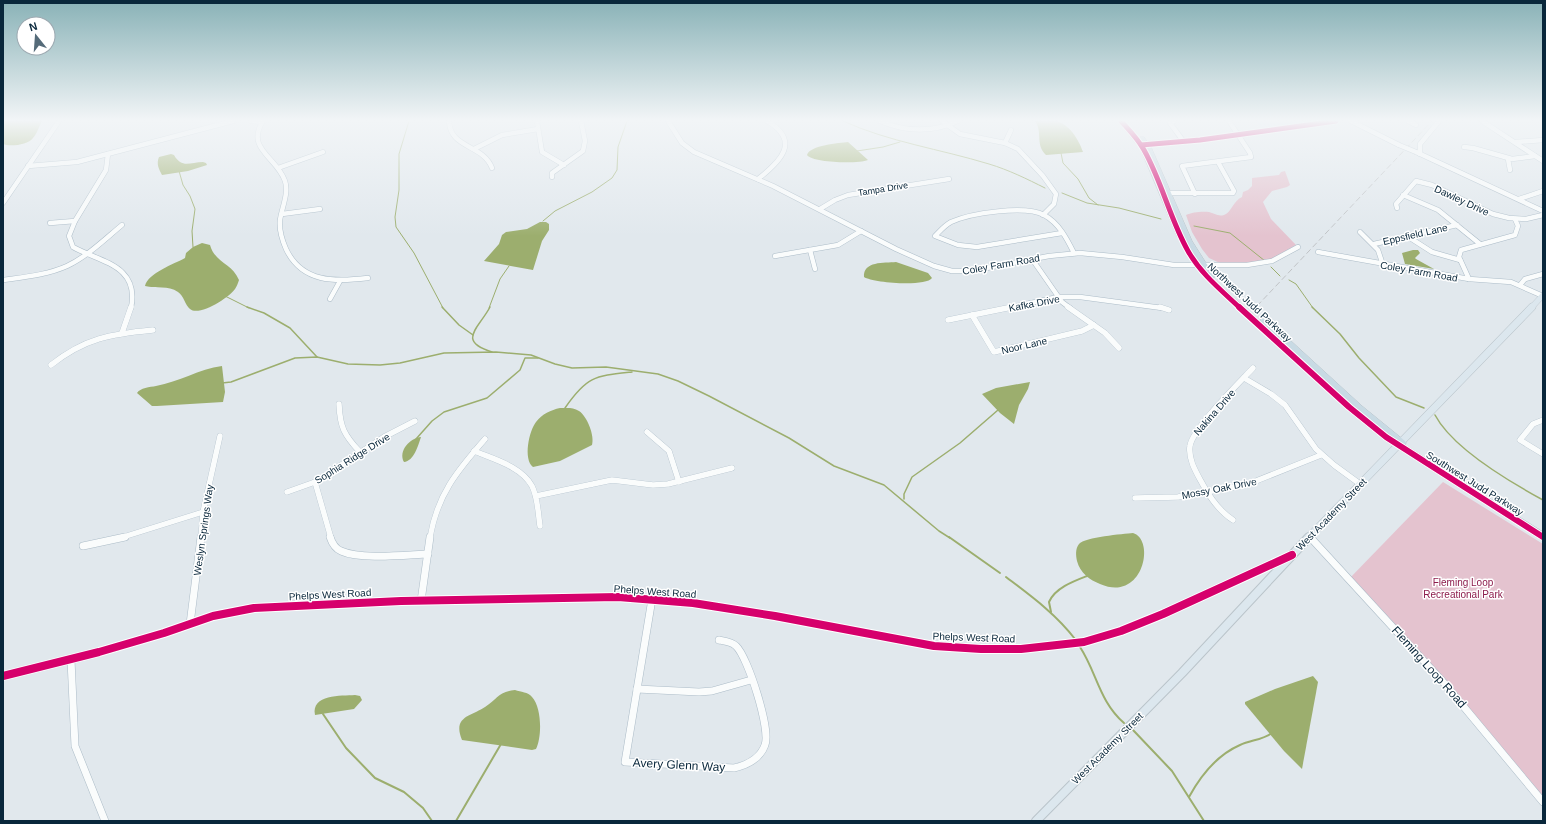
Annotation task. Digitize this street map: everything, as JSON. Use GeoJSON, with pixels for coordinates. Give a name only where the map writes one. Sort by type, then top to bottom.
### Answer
{"type":"FeatureCollection","features":[{"type":"Feature","properties":{"kind":"highway","name":"Northwest Judd Parkway"},"geometry":{"type":"LineString","coordinates":[[1150,159],[1183,243],[1217,287],[1349,407],[1399,443]]}},
{"type":"Feature","properties":{"kind":"highway","name":"Northwest Judd Parkway"},"geometry":{"type":"LineString","coordinates":[[1152,159],[1169,193],[1201,266]]}},
{"type":"Feature","properties":{"kind":"highway","name":"Southwest Judd Parkway"},"geometry":{"type":"LineString","coordinates":[[1399,443],[1543,532]]}},
{"type":"Feature","properties":{"kind":"highway","name":"Southwest Judd Parkway"},"geometry":{"type":"LineString","coordinates":[[1399,443],[1543,537]]}},
{"type":"Feature","properties":{"kind":"main road","name":"West Academy Street"},"geometry":{"type":"LineString","coordinates":[[1036,821],[1182,673],[1292,555],[1543,295]]}},
{"type":"Feature","properties":{"kind":"street"},"geometry":{"type":"LineString","coordinates":[[3,204],[33,159]]}},
{"type":"Feature","properties":{"kind":"street"},"geometry":{"type":"LineString","coordinates":[[28,166],[54,165],[87,159]]}},
{"type":"Feature","properties":{"kind":"street"},"geometry":{"type":"LineString","coordinates":[[107,159],[106,170],[75,221],[69,236],[73,247],[85,254],[114,265],[126,277],[132,288],[134,298],[129,318],[122,333]]}},
{"type":"Feature","properties":{"kind":"street"},"geometry":{"type":"LineString","coordinates":[[271,159],[278,168],[286,185],[279,226],[287,254],[293,264],[318,277],[340,281],[368,278]]}},
{"type":"Feature","properties":{"kind":"street"},"geometry":{"type":"LineString","coordinates":[[278,168],[302,159]]}},
{"type":"Feature","properties":{"kind":"street"},"geometry":{"type":"LineString","coordinates":[[489,159],[492,168]]}},
{"type":"Feature","properties":{"kind":"street"},"geometry":{"type":"LineString","coordinates":[[553,159],[564,165]]}},
{"type":"Feature","properties":{"kind":"street"},"geometry":{"type":"LineString","coordinates":[[552,177],[552,173],[572,159]]}},
{"type":"Feature","properties":{"kind":"street","name":"Coley Farm Road"},"geometry":{"type":"LineString","coordinates":[[713,159],[758,179],[820,209],[918,259],[952,272],[971,271],[1032,259],[1074,253],[1098,254],[1160,263],[1201,266],[1247,266],[1266,263],[1277,259],[1298,247]]}},
{"type":"Feature","properties":{"kind":"street"},"geometry":{"type":"LineString","coordinates":[[758,179],[779,159]]}},
{"type":"Feature","properties":{"kind":"street"},"geometry":{"type":"LineString","coordinates":[[1028,159],[1055,192],[1056,201],[1043,215]]}},
{"type":"Feature","properties":{"kind":"street"},"geometry":{"type":"LineString","coordinates":[[1195,194],[1182,166],[1185,164],[1235,159]]}},
{"type":"Feature","properties":{"kind":"street"},"geometry":{"type":"LineString","coordinates":[[1432,159],[1543,210]]}},
{"type":"Feature","properties":{"kind":"street"},"geometry":{"type":"LineString","coordinates":[[1508,159],[1510,170]]}},
{"type":"Feature","properties":{"kind":"street"},"geometry":{"type":"LineString","coordinates":[[1169,193],[1233,193],[1234,190],[1218,162]]}},
{"type":"Feature","properties":{"kind":"street","name":"Tampa Drive"},"geometry":{"type":"LineString","coordinates":[[820,209],[835,200],[848,195],[949,179]]}},
{"type":"Feature","properties":{"kind":"street","name":"Dawley Drive"},"geometry":{"type":"LineString","coordinates":[[1398,208],[1396,204],[1416,181],[1419,181],[1448,193],[1484,212],[1515,220],[1530,219],[1543,215]]}},
{"type":"Feature","properties":{"kind":"street"},"geometry":{"type":"LineString","coordinates":[[1519,199],[1543,192]]}},
{"type":"Feature","properties":{"kind":"street"},"geometry":{"type":"LineString","coordinates":[[1403,195],[1434,208],[1480,244]]}},
{"type":"Feature","properties":{"kind":"street"},"geometry":{"type":"LineString","coordinates":[[282,214],[320,209]]}},
{"type":"Feature","properties":{"kind":"street"},"geometry":{"type":"LineString","coordinates":[[1062,233],[976,247],[954,244],[935,236],[946,225],[960,219],[1017,210],[1026,210],[1043,215],[1054,222],[1062,233],[1074,253]]}},
{"type":"Feature","properties":{"kind":"street"},"geometry":{"type":"LineString","coordinates":[[1469,280],[1460,260],[1459,253],[1461,250],[1514,235],[1518,228],[1515,220]]}},
{"type":"Feature","properties":{"kind":"street"},"geometry":{"type":"LineString","coordinates":[[50,223],[75,221]]}},
{"type":"Feature","properties":{"kind":"street"},"geometry":{"type":"LineString","coordinates":[[3,280],[32,276],[53,271],[68,265],[85,254],[122,225]]}},
{"type":"Feature","properties":{"kind":"street","name":"Eppsfield Lane"},"geometry":{"type":"LineString","coordinates":[[1374,244],[1457,225]]}},
{"type":"Feature","properties":{"kind":"street"},"geometry":{"type":"LineString","coordinates":[[776,256],[842,244],[861,231]]}},
{"type":"Feature","properties":{"kind":"street"},"geometry":{"type":"LineString","coordinates":[[1360,232],[1374,244],[1379,251],[1383,265]]}},
{"type":"Feature","properties":{"kind":"street"},"geometry":{"type":"LineString","coordinates":[[1407,236],[1428,252],[1441,257],[1460,260]]}},
{"type":"Feature","properties":{"kind":"street"},"geometry":{"type":"LineString","coordinates":[[810,250],[815,269]]}},
{"type":"Feature","properties":{"kind":"street","name":"Coley Farm Road"},"geometry":{"type":"LineString","coordinates":[[1318,252],[1469,280],[1504,281],[1520,285],[1543,295]]}},
{"type":"Feature","properties":{"kind":"street"},"geometry":{"type":"LineString","coordinates":[[1032,259],[1058,297],[1072,310],[1105,333],[1119,348]]}},
{"type":"Feature","properties":{"kind":"street"},"geometry":{"type":"LineString","coordinates":[[1520,285],[1525,279],[1543,274]]}},
{"type":"Feature","properties":{"kind":"street"},"geometry":{"type":"LineString","coordinates":[[330,299],[340,281]]}},
{"type":"Feature","properties":{"kind":"street","name":"Kafka Drive"},"geometry":{"type":"LineString","coordinates":[[948,320],[1058,297],[1080,297],[1158,306],[1169,310]]}},
{"type":"Feature","properties":{"kind":"street","name":"Noor Lane"},"geometry":{"type":"LineString","coordinates":[[972,316],[994,352],[1082,331],[1094,325]]}},
{"type":"Feature","properties":{"kind":"street"},"geometry":{"type":"LineString","coordinates":[[51,366],[64,354],[78,345],[106,335],[153,330]]}},
{"type":"Feature","properties":{"kind":"street","name":"Nakina Drive"},"geometry":{"type":"LineString","coordinates":[[1233,520],[1223,514],[1208,492],[1192,462],[1189,453],[1192,438],[1208,417],[1253,368]]}},
{"type":"Feature","properties":{"kind":"street"},"geometry":{"type":"LineString","coordinates":[[1244,378],[1279,399],[1286,406],[1321,455],[1360,484]]}},
{"type":"Feature","properties":{"kind":"street"},"geometry":{"type":"LineString","coordinates":[[339,404],[340,424],[345,435],[360,452]]}},
{"type":"Feature","properties":{"kind":"street"},"geometry":{"type":"LineString","coordinates":[[1543,420],[1533,424],[1520,440],[1543,454]]}},
{"type":"Feature","properties":{"kind":"street","name":"Sophia Ridge Drive"},"geometry":{"type":"LineString","coordinates":[[288,492],[315,482],[384,437],[415,421]]}},
{"type":"Feature","properties":{"kind":"street"},"geometry":{"type":"LineString","coordinates":[[647,432],[669,451],[679,482]]}},
{"type":"Feature","properties":{"kind":"street","name":"Weslyn Springs Way"},"geometry":{"type":"LineString","coordinates":[[190,624],[198,567],[203,512],[220,436]]}},
{"type":"Feature","properties":{"kind":"street"},"geometry":{"type":"LineString","coordinates":[[421,601],[434,518],[441,497],[453,476],[485,439]]}},
{"type":"Feature","properties":{"kind":"street"},"geometry":{"type":"LineString","coordinates":[[474,452],[521,474],[532,485],[536,496],[540,526]]}},
{"type":"Feature","properties":{"kind":"street","name":"Mossy Oak Drive"},"geometry":{"type":"LineString","coordinates":[[1135,498],[1178,497],[1246,485],[1321,455]]}},
{"type":"Feature","properties":{"kind":"street"},"geometry":{"type":"LineString","coordinates":[[536,496],[612,480],[659,485],[679,482],[732,468]]}},
{"type":"Feature","properties":{"kind":"street"},"geometry":{"type":"LineString","coordinates":[[315,482],[332,543],[340,551],[350,554],[374,556],[428,554]]}},
{"type":"Feature","properties":{"kind":"street"},"geometry":{"type":"LineString","coordinates":[[83,546],[126,537],[203,512]]}},
{"type":"Feature","properties":{"kind":"street","name":"Fleming Loop Road"},"geometry":{"type":"LineString","coordinates":[[1310,537],[1444,683],[1543,802]]}},
{"type":"Feature","properties":{"kind":"street","name":"Phelps West Road"},"geometry":{"type":"LineString","coordinates":[[3,676],[71,660],[213,616],[254,608],[334,603],[618,597],[652,599],[693,603],[802,620],[934,646],[981,649],[1020,649],[1084,642],[1121,631],[1163,614],[1292,555]]}},
{"type":"Feature","properties":{"kind":"street","name":"Avery Glenn Way"},"geometry":{"type":"LineString","coordinates":[[652,599],[625,762],[734,768],[748,765],[758,756],[766,742],[766,728],[743,653],[736,644],[719,640]]}},
{"type":"Feature","properties":{"kind":"street"},"geometry":{"type":"LineString","coordinates":[[71,660],[75,746],[105,821]]}},
{"type":"Feature","properties":{"kind":"street"},"geometry":{"type":"LineString","coordinates":[[637,689],[699,692],[712,691],[752,680]]}},
{"type":"Feature","properties":{"kind":"green space"},"geometry":{"type":"Polygon","coordinates":[[[1285,171],[1290,185],[1272,191],[1263,202],[1271,219],[1296,245],[1261,264],[1220,263],[1209,258],[1192,232],[1186,215],[1194,212],[1209,212],[1220,216],[1224,215],[1236,201],[1242,197],[1243,192],[1252,186],[1252,178],[1279,175],[1281,172],[1285,171]]]}},
{"type":"Feature","properties":{"kind":"green space","name":"Fleming Loop Recreational Park"},"geometry":{"type":"Polygon","coordinates":[[[1443,482],[1543,544],[1543,802],[1349,579],[1443,482]]]}},
{"type":"Feature","properties":{"kind":"shaded area"},"geometry":{"type":"Polygon","coordinates":[[[177,159],[180,162],[187,164],[203,162],[207,165],[188,171],[162,175],[159,169],[158,160],[177,159]]]}},
{"type":"Feature","properties":{"kind":"shaded area"},"geometry":{"type":"Polygon","coordinates":[[[816,159],[868,160],[836,162],[816,159]]]}},
{"type":"Feature","properties":{"kind":"shaded area"},"geometry":{"type":"Polygon","coordinates":[[[540,222],[546,222],[549,224],[549,230],[542,241],[533,270],[484,261],[499,244],[502,235],[506,232],[527,229],[540,222]]]}},
{"type":"Feature","properties":{"kind":"shaded area"},"geometry":{"type":"Polygon","coordinates":[[[202,243],[210,245],[216,256],[236,274],[239,280],[235,289],[227,297],[207,308],[194,311],[188,307],[178,292],[166,288],[145,286],[147,281],[156,273],[185,258],[186,253],[193,247],[202,243]]]}},
{"type":"Feature","properties":{"kind":"shaded area"},"geometry":{"type":"Polygon","coordinates":[[[1418,250],[1420,253],[1415,258],[1416,259],[1434,269],[1405,264],[1402,253],[1418,250]]]}},
{"type":"Feature","properties":{"kind":"shaded area"},"geometry":{"type":"Polygon","coordinates":[[[896,262],[928,273],[932,278],[928,281],[899,283],[878,281],[864,277],[867,268],[871,265],[896,262]]]}},
{"type":"Feature","properties":{"kind":"shaded area"},"geometry":{"type":"Polygon","coordinates":[[[222,366],[225,392],[223,402],[152,406],[137,393],[145,388],[173,382],[205,370],[222,366]]]}},
{"type":"Feature","properties":{"kind":"shaded area"},"geometry":{"type":"Polygon","coordinates":[[[1030,382],[1028,389],[1019,405],[1014,424],[1000,413],[982,394],[996,388],[1030,382]]]}},
{"type":"Feature","properties":{"kind":"shaded area"},"geometry":{"type":"Polygon","coordinates":[[[560,408],[574,409],[579,411],[585,417],[591,432],[593,441],[592,445],[560,461],[533,467],[528,458],[528,445],[533,426],[538,419],[550,411],[560,408]]]}},
{"type":"Feature","properties":{"kind":"shaded area"},"geometry":{"type":"Polygon","coordinates":[[[421,437],[413,456],[404,462],[403,454],[406,446],[409,442],[421,437]]]}},
{"type":"Feature","properties":{"kind":"shaded area"},"geometry":{"type":"Polygon","coordinates":[[[1133,533],[1140,538],[1144,547],[1144,557],[1141,568],[1135,578],[1127,585],[1115,588],[1100,584],[1089,578],[1080,569],[1076,557],[1076,550],[1079,544],[1089,539],[1133,533]]]}},
{"type":"Feature","properties":{"kind":"shaded area"},"geometry":{"type":"Polygon","coordinates":[[[1313,676],[1318,682],[1302,769],[1284,751],[1245,704],[1245,702],[1275,689],[1313,676]]]}},
{"type":"Feature","properties":{"kind":"shaded area"},"geometry":{"type":"Polygon","coordinates":[[[515,690],[530,695],[538,708],[540,730],[536,749],[532,750],[462,740],[460,732],[461,721],[485,707],[501,694],[515,690]]]}},
{"type":"Feature","properties":{"kind":"shaded area"},"geometry":{"type":"Polygon","coordinates":[[[335,696],[360,696],[362,700],[354,709],[315,715],[315,708],[322,700],[335,696]]]}},
{"type":"Feature","properties":{"kind":"waterway"},"geometry":{"type":"LineString","coordinates":[[399,159],[399,190],[395,217],[396,227],[414,253],[443,308]]}},
{"type":"Feature","properties":{"kind":"waterway"},"geometry":{"type":"LineString","coordinates":[[543,221],[555,211],[592,192],[612,178],[617,170],[617,159]]}},
{"type":"Feature","properties":{"kind":"waterway"},"geometry":{"type":"LineString","coordinates":[[973,159],[996,166],[1045,188]]}},
{"type":"Feature","properties":{"kind":"waterway"},"geometry":{"type":"LineString","coordinates":[[1062,159],[1063,163],[1078,179],[1089,198],[1098,205]]}},
{"type":"Feature","properties":{"kind":"waterway"},"geometry":{"type":"LineString","coordinates":[[179,171],[183,185],[190,196],[195,209],[192,231],[193,247]]}},
{"type":"Feature","properties":{"kind":"waterway"},"geometry":{"type":"LineString","coordinates":[[1062,193],[1087,203],[1098,205]]}},
{"type":"Feature","properties":{"kind":"waterway"},"geometry":{"type":"LineString","coordinates":[[1098,205],[1119,208],[1161,219]]}},
{"type":"Feature","properties":{"kind":"waterway"},"geometry":{"type":"LineString","coordinates":[[1194,226],[1230,233],[1265,261]]}},
{"type":"Feature","properties":{"kind":"waterway"},"geometry":{"type":"LineString","coordinates":[[489,308],[500,279],[509,266]]}},
{"type":"Feature","properties":{"kind":"waterway"},"geometry":{"type":"LineString","coordinates":[[1271,267],[1280,276]]}},
{"type":"Feature","properties":{"kind":"waterway"},"geometry":{"type":"LineString","coordinates":[[1289,280],[1296,284],[1313,308]]}},
{"type":"Feature","properties":{"kind":"waterway"},"geometry":{"type":"LineString","coordinates":[[225,296],[247,307]]}},
{"type":"Feature","properties":{"kind":"waterway"},"geometry":{"type":"LineString","coordinates":[[247,307],[264,313],[290,328],[317,357]]}},
{"type":"Feature","properties":{"kind":"waterway"},"geometry":{"type":"LineString","coordinates":[[442,307],[459,325],[473,335]]}},
{"type":"Feature","properties":{"kind":"waterway"},"geometry":{"type":"LineString","coordinates":[[473,335],[490,307]]}},
{"type":"Feature","properties":{"kind":"waterway"},"geometry":{"type":"LineString","coordinates":[[1313,308],[1340,334],[1359,358],[1396,397],[1424,408]]}},
{"type":"Feature","properties":{"kind":"waterway"},"geometry":{"type":"LineString","coordinates":[[473,335],[475,343],[481,348],[492,352]]}},
{"type":"Feature","properties":{"kind":"waterway"},"geometry":{"type":"LineString","coordinates":[[317,357],[348,364],[380,365],[400,363],[444,353],[496,352],[531,355],[555,364],[572,368],[606,367],[658,374],[678,381],[709,396],[789,438],[834,466],[884,485],[939,531],[950,538]]}},
{"type":"Feature","properties":{"kind":"waterway"},"geometry":{"type":"LineString","coordinates":[[222,383],[231,382],[295,358],[317,357]]}},
{"type":"Feature","properties":{"kind":"waterway"},"geometry":{"type":"LineString","coordinates":[[416,439],[432,421],[444,412],[487,398],[520,370],[525,358],[538,358]]}},
{"type":"Feature","properties":{"kind":"waterway"},"geometry":{"type":"LineString","coordinates":[[565,408],[580,389],[593,380],[609,375],[632,372]]}},
{"type":"Feature","properties":{"kind":"waterway"},"geometry":{"type":"LineString","coordinates":[[904,499],[904,494],[912,477],[960,443],[998,410]]}},
{"type":"Feature","properties":{"kind":"waterway"},"geometry":{"type":"LineString","coordinates":[[1435,415],[1443,428],[1483,464],[1543,500]]}},
{"type":"Feature","properties":{"kind":"waterway"},"geometry":{"type":"LineString","coordinates":[[949,537],[1000,573]]}},
{"type":"Feature","properties":{"kind":"waterway"},"geometry":{"type":"LineString","coordinates":[[1051,612],[1049,602],[1052,597],[1060,589],[1087,576]]}},
{"type":"Feature","properties":{"kind":"waterway"},"geometry":{"type":"LineString","coordinates":[[1006,577],[1034,598],[1060,621],[1075,639]]}},
{"type":"Feature","properties":{"kind":"waterway"},"geometry":{"type":"LineString","coordinates":[[1080,647],[1109,706],[1124,723]]}},
{"type":"Feature","properties":{"kind":"waterway"},"geometry":{"type":"LineString","coordinates":[[323,714],[346,748],[375,778],[404,792],[423,808],[432,821]]}},
{"type":"Feature","properties":{"kind":"waterway"},"geometry":{"type":"LineString","coordinates":[[1133,730],[1172,771],[1204,821]]}},
{"type":"Feature","properties":{"kind":"waterway"},"geometry":{"type":"LineString","coordinates":[[1189,797],[1210,766],[1224,754],[1240,745],[1272,733]]}},
{"type":"Feature","properties":{"kind":"waterway"},"geometry":{"type":"LineString","coordinates":[[456,821],[501,744]]}},
{"type":"Feature","properties":{"kind":"railway"},"geometry":{"type":"LineString","coordinates":[[1257,306],[1396,159]]}},
{"type":"Feature","properties":{"kind":"cycle path"},"geometry":{"type":"LineString","coordinates":[[1148,159],[1180,236],[1199,268],[1212,282],[1349,407],[1386,437],[1543,537]]}},
{"type":"Feature","properties":{"kind":"cycle path"},"geometry":{"type":"LineString","coordinates":[[3,676],[99,652],[164,633],[213,616],[254,608],[401,601],[618,597],[693,603],[775,616],[934,646],[981,649],[1021,649],[1084,642],[1121,631],[1163,614],[1292,555]]}}]}
